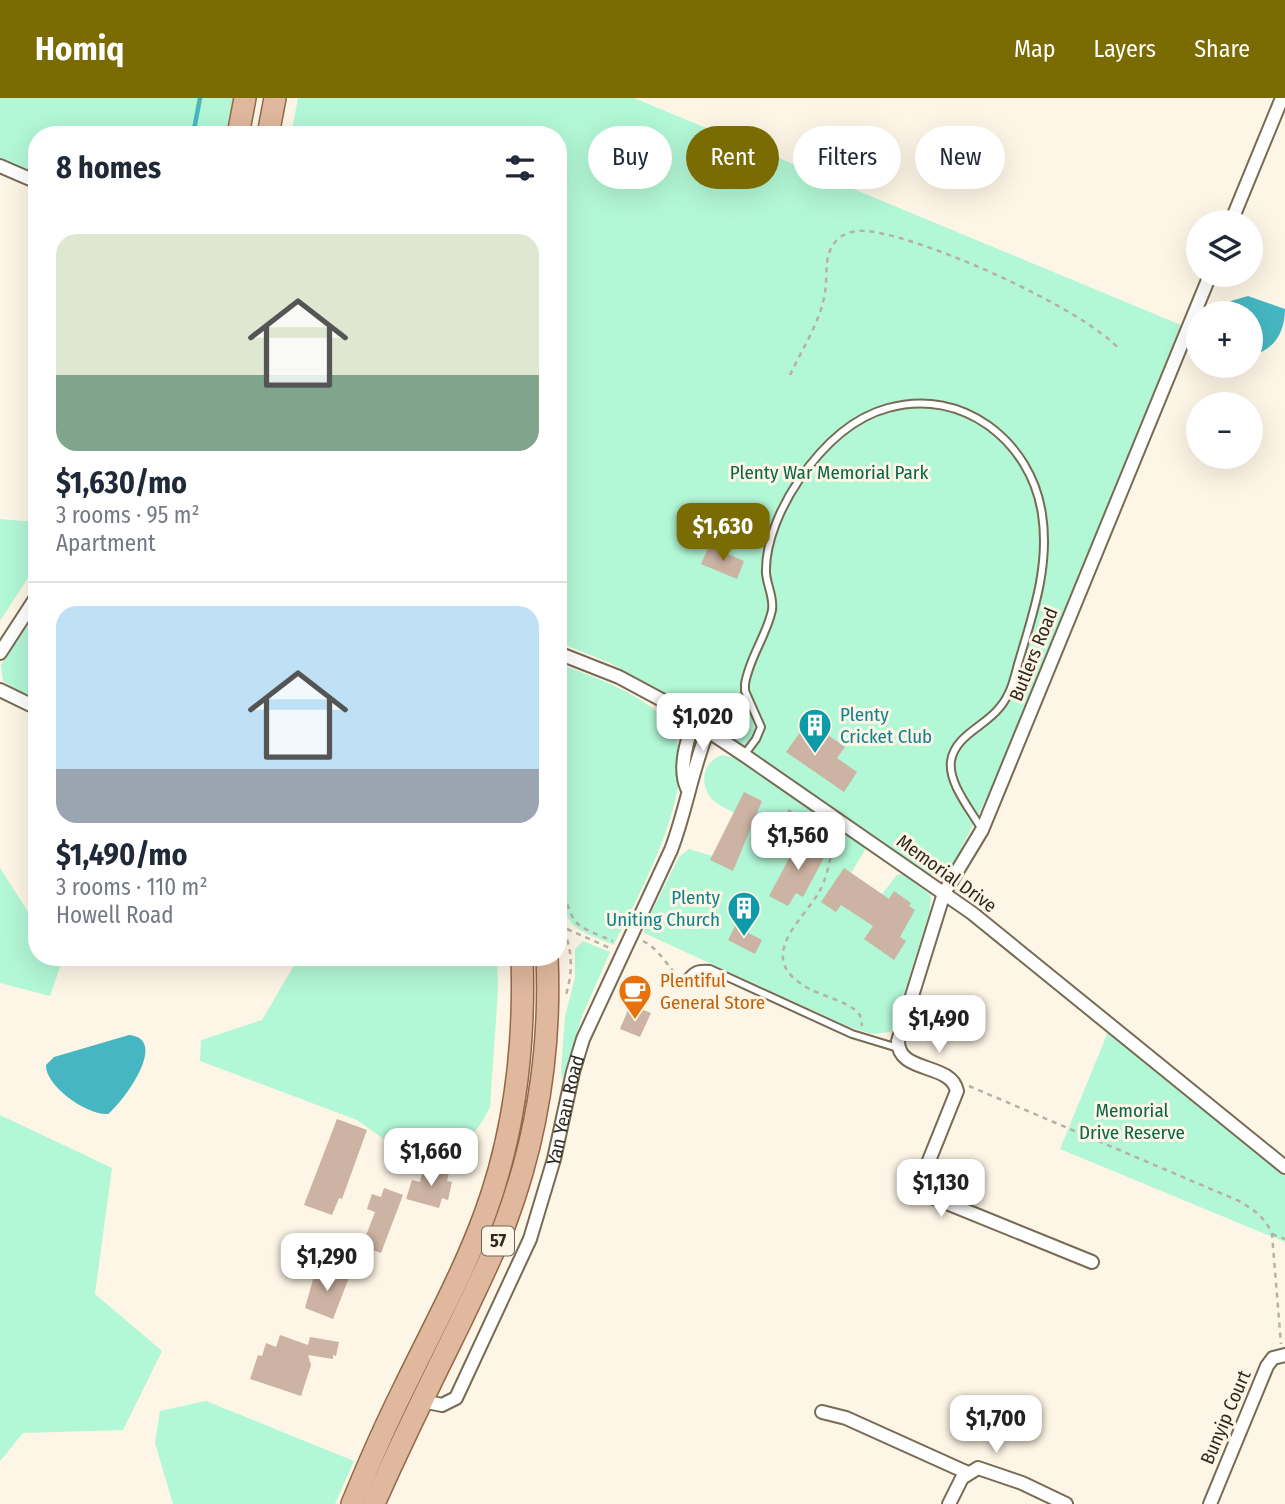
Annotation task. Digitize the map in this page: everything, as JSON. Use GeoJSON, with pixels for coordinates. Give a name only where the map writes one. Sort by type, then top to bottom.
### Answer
{"type":"FeatureCollection","features":[{"type":"Feature","properties":{"kind":"main road"},"geometry":{"type":"LineString","coordinates":[[240,126],[245,98]]}},
{"type":"Feature","properties":{"kind":"main road"},"geometry":{"type":"LineString","coordinates":[[270,126],[275,98]]}},
{"type":"Feature","properties":{"kind":"main road","name":"57"},"geometry":{"type":"LineString","coordinates":[[352,1504],[386,1426],[473,1246],[496,1182],[519,1065],[522,966]]}},
{"type":"Feature","properties":{"kind":"main road","name":"Yan Yean Road"},"geometry":{"type":"LineString","coordinates":[[374,1504],[493,1254],[526,1156],[544,1059],[547,966]]}},
{"type":"Feature","properties":{"kind":"street"},"geometry":{"type":"LineString","coordinates":[[1236,210],[1282,98]]}},
{"type":"Feature","properties":{"kind":"street"},"geometry":{"type":"LineString","coordinates":[[0,166],[28,178]]}},
{"type":"Feature","properties":{"kind":"street","name":"Butlers Road"},"geometry":{"type":"LineString","coordinates":[[898,1048],[944,893],[982,830],[1205,287]]}},
{"type":"Feature","properties":{"kind":"street"},"geometry":{"type":"LineString","coordinates":[[0,653],[28,610]]}},
{"type":"Feature","properties":{"kind":"street","name":"Memorial Drive"},"geometry":{"type":"LineString","coordinates":[[567,657],[630,682],[694,721],[944,893],[1285,1167]]}},
{"type":"Feature","properties":{"kind":"street"},"geometry":{"type":"LineString","coordinates":[[0,690],[28,704]]}},
{"type":"Feature","properties":{"kind":"street","name":"Yan Yean Road"},"geometry":{"type":"LineString","coordinates":[[687,788],[684,774],[688,741],[694,721]]}},
{"type":"Feature","properties":{"kind":"street","name":"Yan Yean Road"},"geometry":{"type":"LineString","coordinates":[[422,1401],[442,1405],[456,1398],[530,1239],[554,1159],[577,1056],[589,1024],[674,843],[684,811],[687,788],[708,730]]}},
{"type":"Feature","properties":{"kind":"street"},"geometry":{"type":"LineString","coordinates":[[898,1048],[908,1060],[950,1078],[955,1084],[955,1098],[924,1173],[925,1190],[932,1197],[1092,1262]]}},
{"type":"Feature","properties":{"kind":"street","name":"Bunyip Court"},"geometry":{"type":"LineString","coordinates":[[1210,1504],[1267,1366],[1273,1358],[1283,1355]]}},
{"type":"Feature","properties":{"kind":"street"},"geometry":{"type":"LineString","coordinates":[[822,1412],[846,1418],[968,1473]]}},
{"type":"Feature","properties":{"kind":"street"},"geometry":{"type":"LineString","coordinates":[[949,1504],[961,1478],[978,1468],[989,1470],[1066,1504]]}},
{"type":"Feature","properties":{"kind":"lane"},"geometry":{"type":"LineString","coordinates":[[744,755],[761,727],[745,691],[745,684],[771,612],[772,597],[766,572],[768,559],[777,524],[798,482],[830,443],[867,416],[889,408],[913,404],[952,408],[987,423],[1012,445],[1035,486],[1044,526],[1040,589],[1012,688],[998,710],[960,743],[951,761],[956,783],[982,830]]}},
{"type":"Feature","properties":{"kind":"lane"},"geometry":{"type":"LineString","coordinates":[[685,981],[691,971],[709,969],[852,1034],[898,1048]]}},
{"type":"Feature","properties":{"kind":"path"},"geometry":{"type":"LineString","coordinates":[[790,375],[823,303],[830,250],[836,240],[853,231],[884,234],[916,244],[1012,283],[1088,323],[1120,350]]}},
{"type":"Feature","properties":{"kind":"path"},"geometry":{"type":"LineString","coordinates":[[788,810],[828,838],[832,846],[819,891],[795,924],[784,945],[784,965],[791,976],[801,984],[854,1009]]}},
{"type":"Feature","properties":{"kind":"path"},"geometry":{"type":"LineString","coordinates":[[567,904],[572,916],[581,926],[626,945]]}},
{"type":"Feature","properties":{"kind":"path"},"geometry":{"type":"LineString","coordinates":[[567,929],[576,934],[626,945],[654,947],[673,971],[685,981]]}},
{"type":"Feature","properties":{"kind":"path"},"geometry":{"type":"LineString","coordinates":[[955,1084],[976,1089],[1239,1201],[1260,1215],[1268,1223],[1272,1234],[1283,1355]]}},
{"type":"Feature","properties":{"kind":"path"},"geometry":{"type":"LineString","coordinates":[[1272,1234],[1285,1239]]}},
{"type":"Feature","properties":{"kind":"green space"},"geometry":{"type":"Polygon","coordinates":[[[0,98],[233,98],[228,126],[28,126],[28,172],[0,160],[0,98]]]}},
{"type":"Feature","properties":{"kind":"green space","name":"Plenty War Memorial Park"},"geometry":{"type":"Polygon","coordinates":[[[298,98],[634,98],[701,126],[686,126],[686,189],[779,189],[779,158],[793,164],[793,189],[853,189],[1181,325],[989,793],[950,871],[938,876],[928,874],[674,698],[610,663],[567,646],[567,126],[293,126],[298,98]]]}},
{"type":"Feature","properties":{"kind":"green space"},"geometry":{"type":"Polygon","coordinates":[[[0,519],[28,521],[28,578],[0,621],[0,519]]]}},
{"type":"Feature","properties":{"kind":"green space"},"geometry":{"type":"Polygon","coordinates":[[[28,623],[28,696],[3,681],[1,665],[28,623]]]}},
{"type":"Feature","properties":{"kind":"green space"},"geometry":{"type":"Polygon","coordinates":[[[567,667],[618,688],[659,714],[669,725],[678,747],[679,774],[674,804],[664,836],[614,945],[579,929],[568,917],[567,667]]]}},
{"type":"Feature","properties":{"kind":"green space"},"geometry":{"type":"Polygon","coordinates":[[[722,755],[735,758],[862,844],[864,852],[851,873],[882,894],[897,875],[902,874],[931,895],[930,910],[890,1032],[872,1034],[849,1027],[644,933],[645,925],[679,857],[689,849],[712,856],[734,813],[714,801],[704,782],[704,775],[710,763],[722,755]]]}},
{"type":"Feature","properties":{"kind":"green space"},"geometry":{"type":"Polygon","coordinates":[[[0,868],[28,912],[28,966],[60,966],[50,996],[0,983],[0,868]]]}},
{"type":"Feature","properties":{"kind":"green space"},"geometry":{"type":"Polygon","coordinates":[[[583,941],[610,952],[582,1016],[562,1080],[565,1017],[575,977],[575,949],[583,941]]]}},
{"type":"Feature","properties":{"kind":"green space"},"geometry":{"type":"Polygon","coordinates":[[[294,966],[497,966],[490,1107],[482,1122],[454,1157],[395,1147],[357,1120],[200,1061],[201,1040],[262,1020],[294,966]]]}},
{"type":"Feature","properties":{"kind":"green space","name":"Memorial Drive Reserve"},"geometry":{"type":"Polygon","coordinates":[[[1108,1032],[1285,1176],[1285,1242],[1060,1149],[1108,1032]]]}},
{"type":"Feature","properties":{"kind":"green space"},"geometry":{"type":"Polygon","coordinates":[[[0,1115],[112,1168],[95,1294],[162,1351],[123,1430],[23,1433],[0,1461],[0,1115]]]}},
{"type":"Feature","properties":{"kind":"green space"},"geometry":{"type":"Polygon","coordinates":[[[206,1401],[354,1461],[335,1504],[173,1504],[155,1443],[160,1411],[206,1401]]]}},
{"type":"Feature","properties":{"kind":"water"},"geometry":{"type":"Polygon","coordinates":[[[1248,296],[1262,301],[1231,301],[1248,296]]]}},
{"type":"Feature","properties":{"kind":"water"},"geometry":{"type":"Polygon","coordinates":[[[1263,301],[1285,309],[1281,332],[1263,351],[1263,301]]]}},
{"type":"Feature","properties":{"kind":"water"},"geometry":{"type":"Polygon","coordinates":[[[129,1035],[140,1039],[145,1047],[144,1059],[132,1085],[108,1114],[79,1105],[52,1082],[46,1065],[54,1057],[129,1035]]]}},
{"type":"Feature","properties":{"kind":"building"},"geometry":{"type":"Polygon","coordinates":[[[709,546],[744,561],[737,579],[701,564],[709,546]]]}},
{"type":"Feature","properties":{"kind":"building","name":"Plenty Cricket Club"},"geometry":{"type":"Polygon","coordinates":[[[808,721],[845,747],[837,758],[857,772],[844,792],[786,752],[808,721]]]}},
{"type":"Feature","properties":{"kind":"building"},"geometry":{"type":"Polygon","coordinates":[[[744,792],[762,801],[733,871],[710,860],[744,792]]]}},
{"type":"Feature","properties":{"kind":"building"},"geometry":{"type":"Polygon","coordinates":[[[800,838],[827,852],[803,897],[796,893],[788,906],[769,896],[800,838]]]}},
{"type":"Feature","properties":{"kind":"building"},"geometry":{"type":"Polygon","coordinates":[[[844,868],[889,899],[894,891],[911,903],[909,906],[915,910],[900,937],[906,941],[894,960],[864,939],[873,926],[841,905],[836,912],[821,902],[844,868]]]}},
{"type":"Feature","properties":{"kind":"building","name":"Plenty Uniting Church"},"geometry":{"type":"Polygon","coordinates":[[[735,926],[762,940],[755,954],[728,940],[735,926]]]}},
{"type":"Feature","properties":{"kind":"building","name":"Plentiful General Store"},"geometry":{"type":"Polygon","coordinates":[[[630,1005],[651,1013],[640,1037],[620,1029],[630,1005]]]}},
{"type":"Feature","properties":{"kind":"building"},"geometry":{"type":"Polygon","coordinates":[[[337,1119],[367,1130],[342,1199],[339,1198],[332,1215],[304,1205],[337,1119]]]}},
{"type":"Feature","properties":{"kind":"building"},"geometry":{"type":"Polygon","coordinates":[[[430,1167],[449,1172],[447,1181],[452,1182],[448,1200],[442,1198],[439,1208],[406,1199],[412,1180],[420,1182],[422,1174],[428,1176],[430,1167]]]}},
{"type":"Feature","properties":{"kind":"building"},"geometry":{"type":"Polygon","coordinates":[[[384,1188],[403,1195],[381,1253],[362,1246],[375,1212],[367,1209],[372,1194],[381,1197],[384,1188]]]}},
{"type":"Feature","properties":{"kind":"building"},"geometry":{"type":"Polygon","coordinates":[[[328,1266],[350,1275],[333,1319],[305,1308],[314,1276],[323,1280],[328,1266]]]}},
{"type":"Feature","properties":{"kind":"building"},"geometry":{"type":"Polygon","coordinates":[[[280,1335],[308,1345],[310,1337],[339,1342],[333,1359],[308,1355],[311,1365],[301,1396],[250,1379],[258,1355],[262,1356],[266,1343],[276,1347],[280,1335]]]}},
{"type":"Feature","properties":{"kind":"waterway"},"geometry":{"type":"LineString","coordinates":[[195,126],[200,98]]}},
{"type":"Feature","properties":{"kind":"place","name":"Plenty Cricket Club"},"geometry":{"type":"Point","coordinates":[815,755]}},
{"type":"Feature","properties":{"kind":"place","name":"Plenty Uniting Church"},"geometry":{"type":"Point","coordinates":[744,938]}},
{"type":"Feature","properties":{"kind":"place","name":"Plentiful General Store"},"geometry":{"type":"Point","coordinates":[635,1021]}}]}
